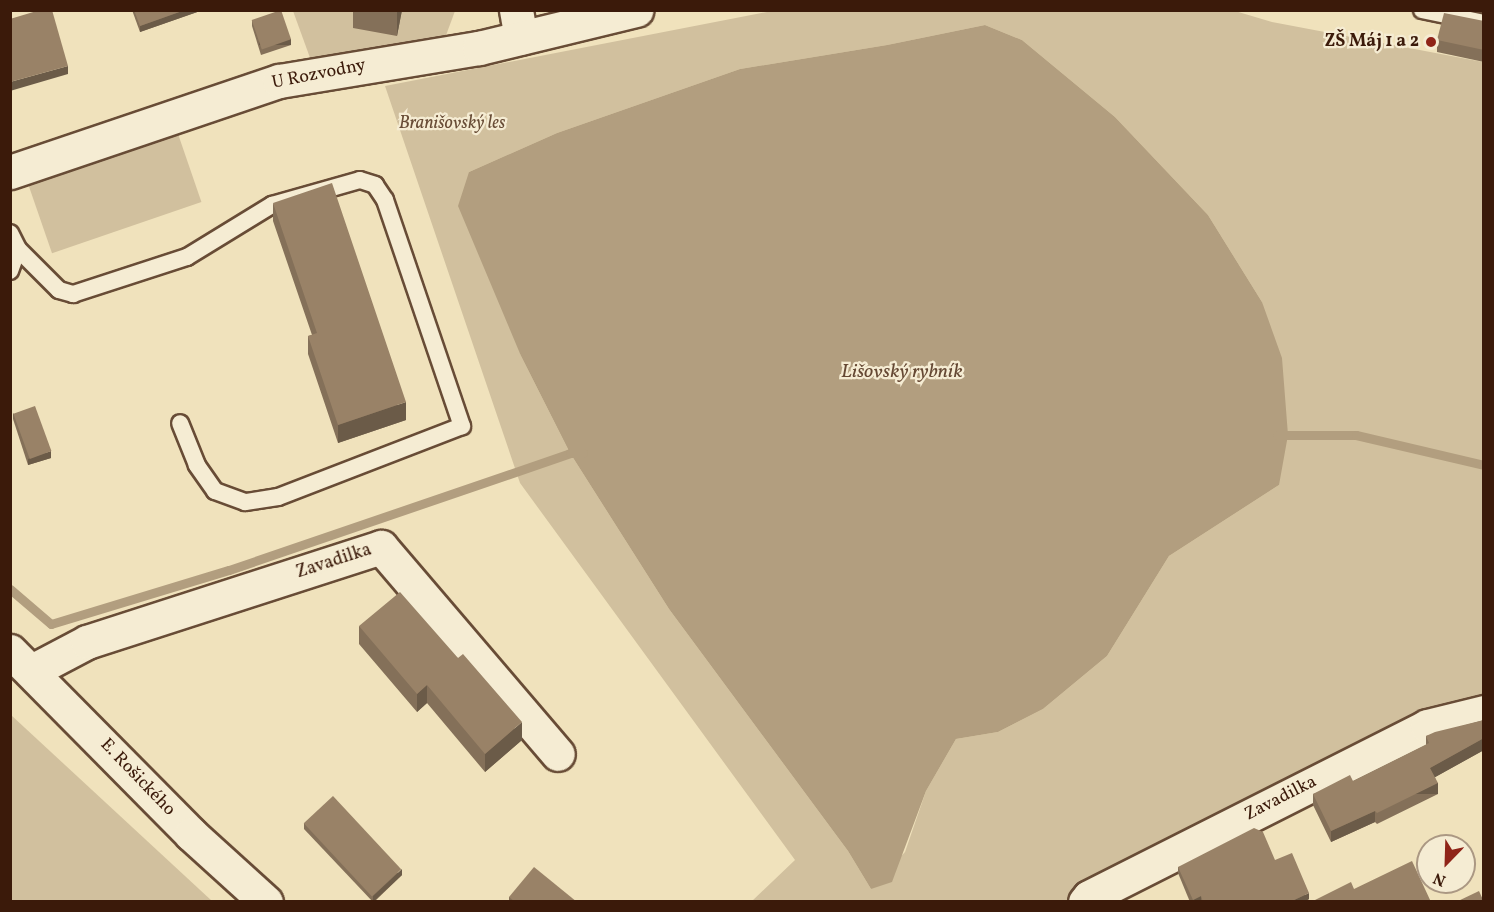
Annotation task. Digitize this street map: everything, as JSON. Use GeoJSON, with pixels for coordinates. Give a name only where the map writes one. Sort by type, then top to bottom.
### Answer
{"type":"FeatureCollection","features":[{"type":"Feature","properties":{"kind":"street","name":"U Rozvodny"},"geometry":{"type":"LineString","coordinates":[[10,172],[279,81],[519,24],[636,10]]}},
{"type":"Feature","properties":{"kind":"street","name":"Zavadilka"},"geometry":{"type":"LineString","coordinates":[[21,661],[87,642],[381,547],[558,754]]}},
{"type":"Feature","properties":{"kind":"street","name":"E. Rošického"},"geometry":{"type":"LineString","coordinates":[[21,661],[191,834],[266,902]]}},
{"type":"Feature","properties":{"kind":"street","name":"Zavadilka"},"geometry":{"type":"LineString","coordinates":[[1085,902],[1089,897],[1426,726],[1484,712]]}},
{"type":"Feature","properties":{"kind":"lane"},"geometry":{"type":"LineString","coordinates":[[1422,10],[1484,23]]}},
{"type":"Feature","properties":{"kind":"lane"},"geometry":{"type":"LineString","coordinates":[[10,233],[18,249],[59,290],[73,294],[187,257],[272,205],[360,180],[375,185],[385,200],[462,426],[278,497],[245,502],[216,491],[197,465],[180,423]]}},
{"type":"Feature","properties":{"kind":"lane"},"geometry":{"type":"LineString","coordinates":[[10,271],[18,249]]}},
{"type":"Feature","properties":{"kind":"green space","name":"Branišovský les"},"geometry":{"type":"Polygon","coordinates":[[[777,10],[1235,11],[1272,22],[1483,62],[1483,697],[1080,901],[752,901],[795,860],[520,483],[385,86],[777,10]],[[985,25],[887,45],[740,69],[557,133],[469,172],[521,356],[570,453],[669,609],[848,851],[871,889],[905,852],[926,791],[956,739],[998,732],[1043,709],[1107,656],[1169,556],[1279,485],[1262,302],[1208,215],[1115,117],[1022,40],[985,25]]]}},
{"type":"Feature","properties":{"kind":"green space"},"geometry":{"type":"Polygon","coordinates":[[[293,11],[455,11],[445,38],[313,66],[293,11]]]}},
{"type":"Feature","properties":{"kind":"green space"},"geometry":{"type":"Polygon","coordinates":[[[177,131],[201,202],[52,253],[28,182],[177,131]]]}},
{"type":"Feature","properties":{"kind":"green space"},"geometry":{"type":"Polygon","coordinates":[[[11,715],[212,901],[11,901],[11,715]]]}},
{"type":"Feature","properties":{"kind":"water","name":"Lišovský rybník"},"geometry":{"type":"Polygon","coordinates":[[[985,25],[1022,40],[1115,117],[1208,215],[1262,302],[1282,358],[1288,435],[1279,485],[1169,556],[1107,656],[1043,709],[998,732],[956,739],[926,791],[892,882],[871,889],[848,851],[669,609],[570,453],[521,356],[458,206],[469,172],[557,133],[740,69],[887,45],[985,25]]]}},
{"type":"Feature","properties":{"kind":"building"},"geometry":{"type":"Polygon","coordinates":[[[40,10],[52,10],[68,66],[10,82],[10,19],[40,10]]]}},
{"type":"Feature","properties":{"kind":"building"},"geometry":{"type":"Polygon","coordinates":[[[134,10],[185,10],[140,26],[134,10]]]}},
{"type":"Feature","properties":{"kind":"building"},"geometry":{"type":"Polygon","coordinates":[[[281,10],[291,39],[262,49],[252,20],[281,10]]]}},
{"type":"Feature","properties":{"kind":"building"},"geometry":{"type":"Polygon","coordinates":[[[1444,13],[1484,21],[1484,50],[1437,40],[1444,13]]]}},
{"type":"Feature","properties":{"kind":"building"},"geometry":{"type":"Polygon","coordinates":[[[332,183],[406,402],[338,425],[308,336],[317,333],[273,203],[332,183]]]}},
{"type":"Feature","properties":{"kind":"building"},"geometry":{"type":"Polygon","coordinates":[[[35,406],[51,451],[30,459],[13,414],[35,406]]]}},
{"type":"Feature","properties":{"kind":"building"},"geometry":{"type":"Polygon","coordinates":[[[400,592],[458,658],[463,654],[522,722],[485,754],[427,685],[417,694],[359,626],[400,592]]]}},
{"type":"Feature","properties":{"kind":"building"},"geometry":{"type":"Polygon","coordinates":[[[1484,720],[1484,738],[1430,768],[1438,783],[1377,813],[1375,811],[1331,831],[1313,794],[1350,775],[1353,781],[1429,743],[1426,736],[1435,732],[1484,720]]]}},
{"type":"Feature","properties":{"kind":"building"},"geometry":{"type":"Polygon","coordinates":[[[333,796],[401,869],[372,896],[304,823],[333,796]]]}},
{"type":"Feature","properties":{"kind":"building"},"geometry":{"type":"Polygon","coordinates":[[[1254,828],[1263,832],[1275,860],[1292,853],[1309,893],[1290,902],[1203,902],[1201,896],[1193,900],[1178,867],[1254,828]]]}},
{"type":"Feature","properties":{"kind":"building"},"geometry":{"type":"Polygon","coordinates":[[[1412,861],[1416,870],[1416,894],[1427,894],[1431,902],[1311,902],[1351,882],[1354,889],[1412,861]]]}},
{"type":"Feature","properties":{"kind":"building"},"geometry":{"type":"Polygon","coordinates":[[[534,867],[577,902],[515,902],[509,897],[534,867]]]}},
{"type":"Feature","properties":{"kind":"building"},"geometry":{"type":"Polygon","coordinates":[[[1479,891],[1484,902],[1456,902],[1476,894],[1479,891]]]}},
{"type":"Feature","properties":{"kind":"waterway"},"geometry":{"type":"LineString","coordinates":[[1277,435],[1356,435],[1484,465]]}},
{"type":"Feature","properties":{"kind":"waterway"},"geometry":{"type":"LineString","coordinates":[[10,589],[51,624],[229,570],[570,453],[583,453]]}},
{"type":"Feature","properties":{"kind":"place","name":"ZŠ Máj 1 a 2"},"geometry":{"type":"Point","coordinates":[1431,42]}}]}
